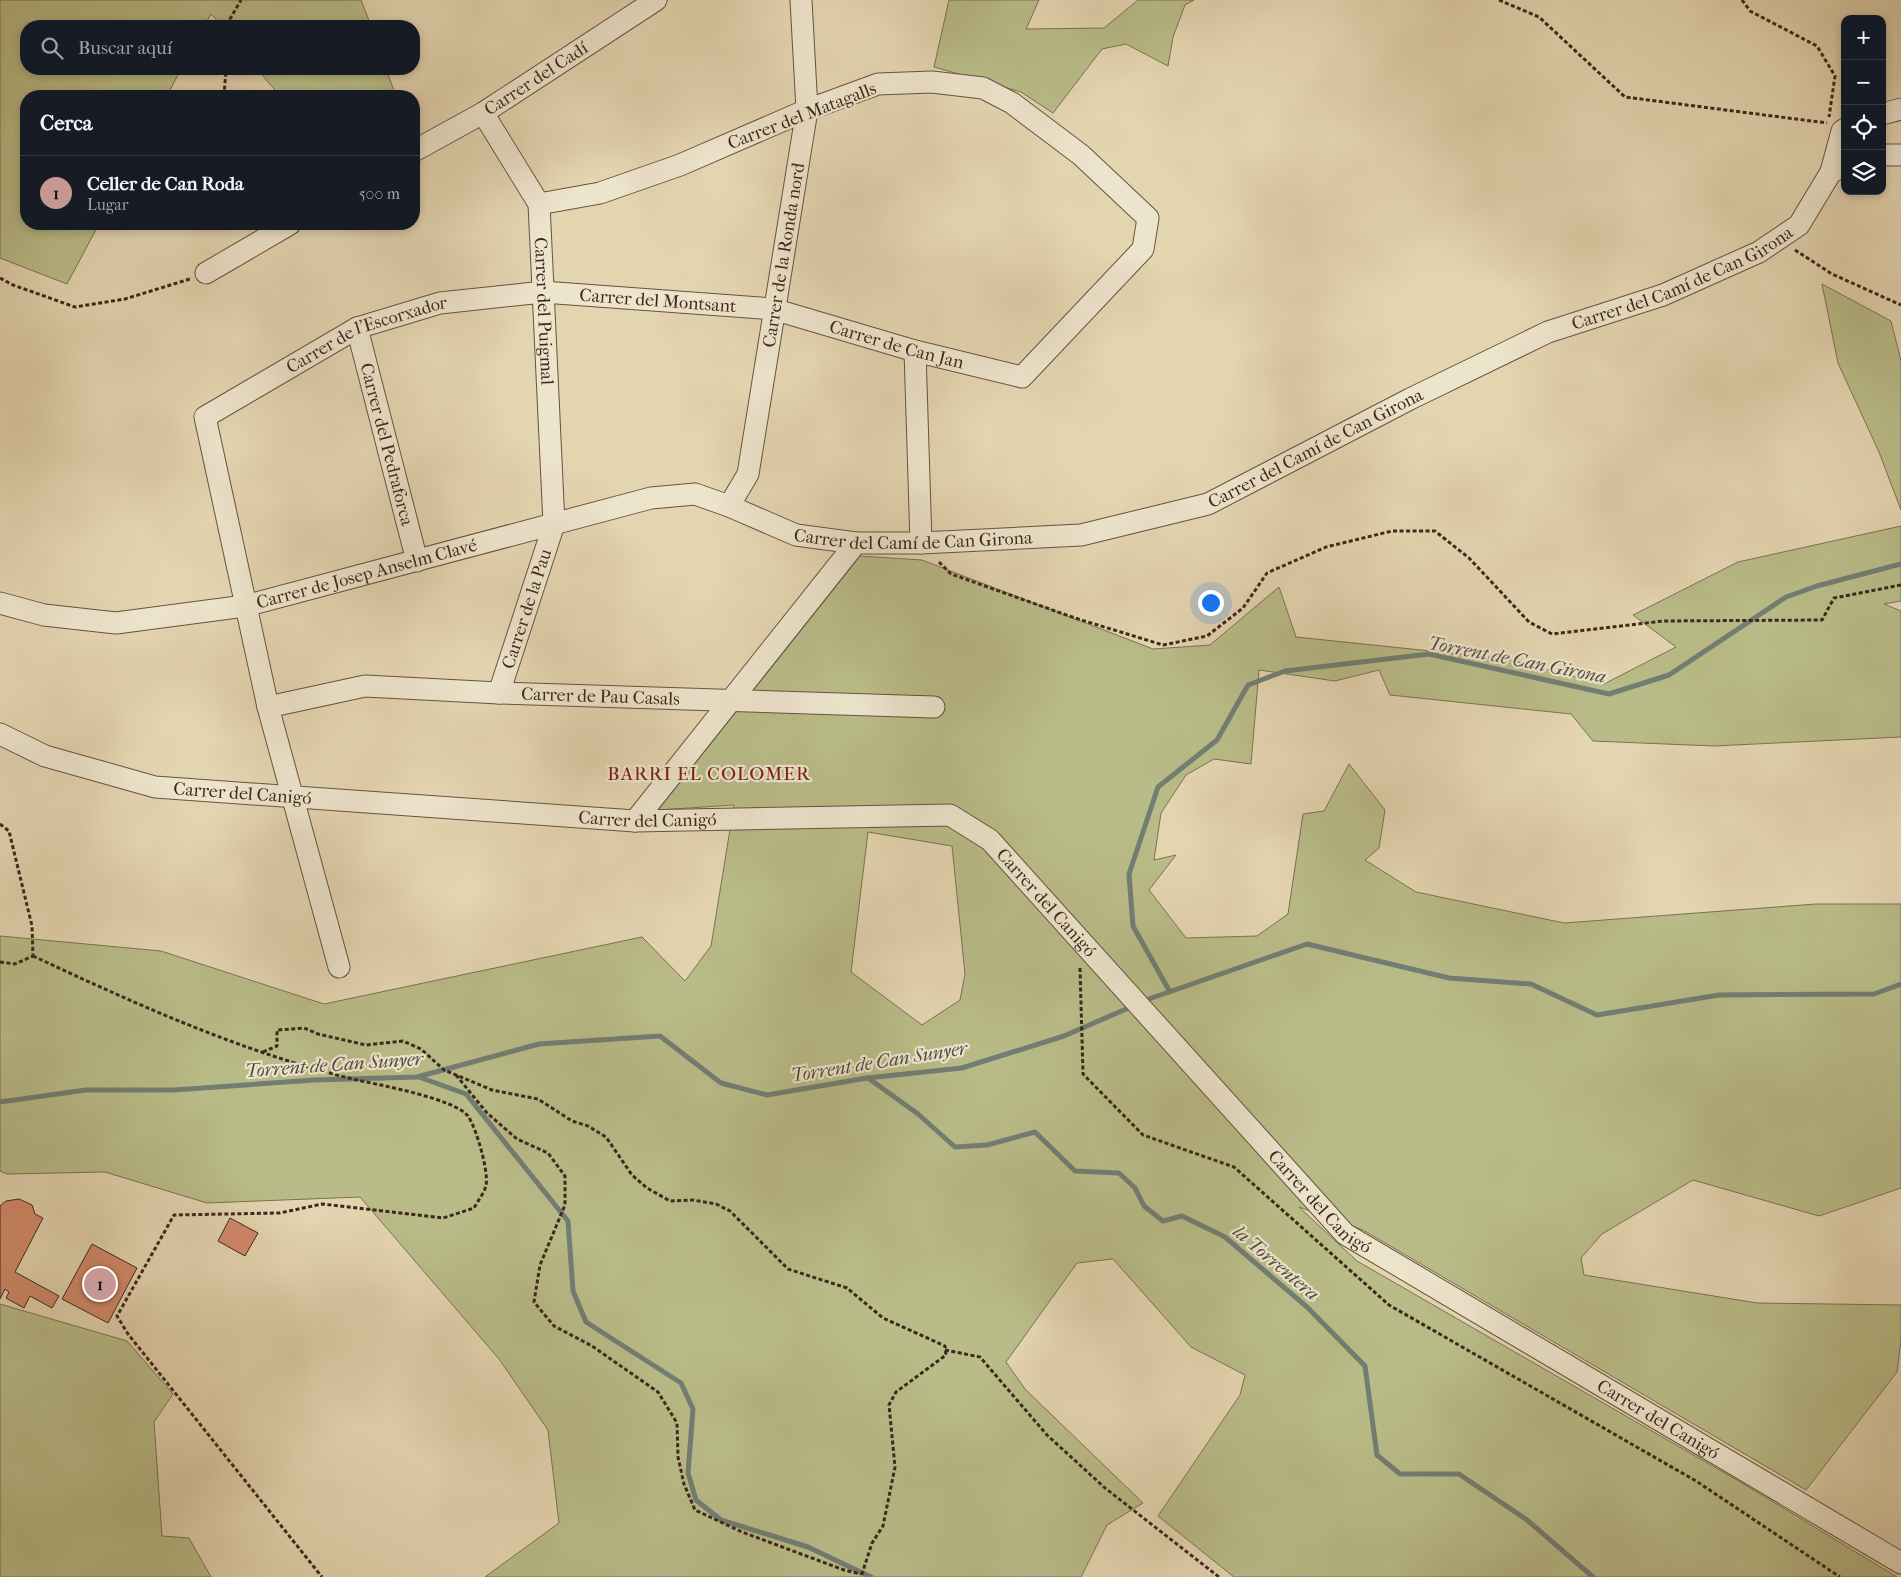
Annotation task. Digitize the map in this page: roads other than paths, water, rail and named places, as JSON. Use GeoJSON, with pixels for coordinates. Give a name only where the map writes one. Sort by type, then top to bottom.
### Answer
{"type":"FeatureCollection","features":[{"type":"Feature","properties":{"kind":"street","name":"Carrer del Cadí"},"geometry":{"type":"LineString","coordinates":[[420,148],[483,112],[656,0]]}},
{"type":"Feature","properties":{"kind":"street","name":"Carrer de la Ronda nord"},"geometry":{"type":"LineString","coordinates":[[729,506],[748,474],[773,310],[807,110],[801,0]]}},
{"type":"Feature","properties":{"kind":"street","name":"Carrer del Matagalls"},"geometry":{"type":"LineString","coordinates":[[540,204],[600,193],[627,184],[680,165],[807,110],[878,84],[932,82],[984,88],[1012,103],[1080,155],[1148,218],[1144,249],[1022,377]]}},
{"type":"Feature","properties":{"kind":"street"},"geometry":{"type":"LineString","coordinates":[[1886,113],[1901,109]]}},
{"type":"Feature","properties":{"kind":"street"},"geometry":{"type":"LineString","coordinates":[[483,112],[540,204]]}},
{"type":"Feature","properties":{"kind":"street","name":"Carrer del Camí de Can Girona"},"geometry":{"type":"LineString","coordinates":[[729,506],[796,536],[856,543],[921,543],[1081,536],[1208,504],[1410,399],[1548,332],[1663,295],[1760,252],[1799,225],[1838,169],[1838,128]]}},
{"type":"Feature","properties":{"kind":"street"},"geometry":{"type":"LineString","coordinates":[[1886,156],[1901,155]]}},
{"type":"Feature","properties":{"kind":"street","name":"Carrer del Puigmal"},"geometry":{"type":"LineString","coordinates":[[540,204],[542,292],[554,524]]}},
{"type":"Feature","properties":{"kind":"street"},"geometry":{"type":"LineString","coordinates":[[206,273],[280,230]]}},
{"type":"Feature","properties":{"kind":"street","name":"Carrer del Montsant"},"geometry":{"type":"LineString","coordinates":[[542,292],[773,310]]}},
{"type":"Feature","properties":{"kind":"street","name":"Carrer de l'Escorxador"},"geometry":{"type":"LineString","coordinates":[[245,606],[205,417],[356,328],[440,303],[542,292]]}},
{"type":"Feature","properties":{"kind":"street","name":"Carrer de Can Jan"},"geometry":{"type":"LineString","coordinates":[[773,310],[915,351],[1022,377]]}},
{"type":"Feature","properties":{"kind":"street","name":"Carrer del Pedraforca"},"geometry":{"type":"LineString","coordinates":[[356,328],[417,561]]}},
{"type":"Feature","properties":{"kind":"street"},"geometry":{"type":"LineString","coordinates":[[915,351],[921,543]]}},
{"type":"Feature","properties":{"kind":"street","name":"Carrer de Josep Anselm Clavé"},"geometry":{"type":"LineString","coordinates":[[0,603],[44,616],[116,623],[245,606],[651,498],[695,494],[729,506]]}},
{"type":"Feature","properties":{"kind":"street","name":"Carrer de la Pau"},"geometry":{"type":"LineString","coordinates":[[499,693],[554,524]]}},
{"type":"Feature","properties":{"kind":"street"},"geometry":{"type":"LineString","coordinates":[[635,821],[856,543]]}},
{"type":"Feature","properties":{"kind":"street"},"geometry":{"type":"LineString","coordinates":[[245,606],[268,706],[339,966]]}},
{"type":"Feature","properties":{"kind":"street","name":"Carrer de Pau Casals"},"geometry":{"type":"LineString","coordinates":[[268,706],[365,686],[499,693],[934,707]]}},
{"type":"Feature","properties":{"kind":"street","name":"Carrer del Canigó"},"geometry":{"type":"LineString","coordinates":[[0,734],[45,756],[155,786],[635,821],[950,815],[990,840],[1346,1234],[1901,1563]]}},
{"type":"Feature","properties":{"kind":"waterway","name":"Torrent de Can Girona"},"geometry":{"type":"LineString","coordinates":[[1170,992],[1133,926],[1129,874],[1158,787],[1217,740],[1248,685],[1285,671],[1429,654],[1609,694],[1669,675],[1786,597],[1817,586],[1901,564]]}},
{"type":"Feature","properties":{"kind":"waterway","name":"Torrent de Can Sunyer"},"geometry":{"type":"LineString","coordinates":[[1143,1001],[1307,944],[1449,978],[1531,984],[1597,1015],[1719,995],[1874,994],[1901,984]]}},
{"type":"Feature","properties":{"kind":"waterway","name":"Torrent de Can Sunyer"},"geometry":{"type":"LineString","coordinates":[[0,1102],[86,1090],[174,1090],[314,1080],[417,1077],[539,1044],[660,1036],[721,1083],[767,1095],[867,1078],[962,1068],[1064,1036],[1133,1006]]}},
{"type":"Feature","properties":{"kind":"waterway"},"geometry":{"type":"LineString","coordinates":[[419,1077],[466,1094],[568,1221],[573,1291],[586,1322],[681,1383],[693,1409],[688,1473],[696,1500],[721,1520],[808,1547],[871,1577]]}},
{"type":"Feature","properties":{"kind":"waterway","name":"la Torrentera"},"geometry":{"type":"LineString","coordinates":[[868,1078],[918,1114],[955,1147],[987,1145],[1035,1132],[1075,1171],[1119,1173],[1135,1188],[1144,1206],[1163,1221],[1182,1216],[1225,1237],[1307,1307],[1365,1366],[1377,1455],[1400,1474],[1459,1474],[1527,1520],[1593,1577]]}},
{"type":"Feature","properties":{"kind":"place","name":"Celler de Can Roda"},"geometry":{"type":"Point","coordinates":[100,1284]}},
{"type":"Feature","properties":{"kind":"district","name":"BARRI EL COLOMER"},"geometry":{"type":"Point","coordinates":[709,774]}}]}
